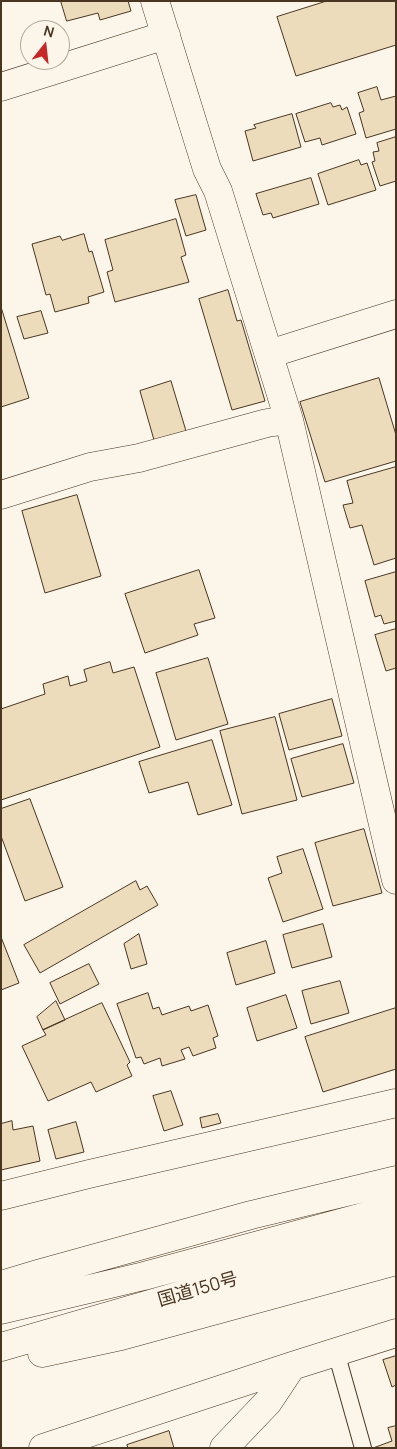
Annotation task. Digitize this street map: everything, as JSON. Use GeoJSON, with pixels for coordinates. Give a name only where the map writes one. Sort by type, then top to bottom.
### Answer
{"type":"FeatureCollection","features":[{"type":"Feature","properties":{"kind":"main road"},"geometry":{"type":"LineString","coordinates":[[156,1],[207,169],[218,191],[289,420],[396,880]]}},
{"type":"Feature","properties":{"kind":"main road"},"geometry":{"type":"LineString","coordinates":[[1,87],[166,35]]}},
{"type":"Feature","properties":{"kind":"main road"},"geometry":{"type":"LineString","coordinates":[[269,354],[396,314]]}},
{"type":"Feature","properties":{"kind":"main road"},"geometry":{"type":"LineString","coordinates":[[1,496],[90,467],[139,458],[267,423],[289,420]]}},
{"type":"Feature","properties":{"kind":"main road"},"geometry":{"type":"LineString","coordinates":[[1,1196],[396,1103]]}},
{"type":"Feature","properties":{"kind":"main road"},"geometry":{"type":"LineString","coordinates":[[1,1285],[251,1215],[396,1180]]}},
{"type":"Feature","properties":{"kind":"main road","name":"国道150号"},"geometry":{"type":"LineString","coordinates":[[1,1310],[144,1276],[396,1208]]}},
{"type":"Feature","properties":{"kind":"main road","name":"国道150号"},"geometry":{"type":"LineString","coordinates":[[1,1348],[396,1233]]}},
{"type":"Feature","properties":{"kind":"main road","name":"国道150号"},"geometry":{"type":"LineString","coordinates":[[1,1362],[121,1336],[396,1262]]}},
{"type":"Feature","properties":{"kind":"main road"},"geometry":{"type":"LineString","coordinates":[[43,1448],[396,1333]]}},
{"type":"Feature","properties":{"kind":"main road"},"geometry":{"type":"LineString","coordinates":[[224,1448],[268,1402],[292,1366]]}},
{"type":"Feature","properties":{"kind":"lane"},"geometry":{"type":"LineString","coordinates":[[336,1352],[363,1448]]}},
{"type":"Feature","properties":{"kind":"building"},"geometry":{"type":"Polygon","coordinates":[[[61,1],[128,1],[131,11],[100,20],[98,13],[67,20],[61,1]]]}},
{"type":"Feature","properties":{"kind":"building"},"geometry":{"type":"Polygon","coordinates":[[[327,1],[396,1],[396,45],[296,76],[277,17],[327,1]]]}},
{"type":"Feature","properties":{"kind":"building"},"geometry":{"type":"Polygon","coordinates":[[[377,87],[381,100],[396,96],[396,129],[366,138],[359,113],[364,111],[358,93],[377,87]]]}},
{"type":"Feature","properties":{"kind":"building"},"geometry":{"type":"Polygon","coordinates":[[[331,103],[333,107],[340,105],[342,110],[347,107],[356,134],[322,145],[320,138],[305,142],[296,114],[331,103]]]}},
{"type":"Feature","properties":{"kind":"building"},"geometry":{"type":"Polygon","coordinates":[[[292,114],[301,147],[253,161],[245,131],[256,128],[254,125],[292,114]]]}},
{"type":"Feature","properties":{"kind":"building"},"geometry":{"type":"Polygon","coordinates":[[[396,137],[396,181],[380,186],[372,162],[375,161],[373,152],[379,151],[377,143],[396,137]]]}},
{"type":"Feature","properties":{"kind":"building"},"geometry":{"type":"Polygon","coordinates":[[[359,160],[361,165],[367,163],[376,190],[328,205],[318,174],[359,160]]]}},
{"type":"Feature","properties":{"kind":"building"},"geometry":{"type":"Polygon","coordinates":[[[311,178],[319,204],[273,218],[271,213],[263,215],[256,194],[311,178]]]}},
{"type":"Feature","properties":{"kind":"building"},"geometry":{"type":"Polygon","coordinates":[[[196,195],[206,230],[186,236],[175,200],[196,195]]]}},
{"type":"Feature","properties":{"kind":"building"},"geometry":{"type":"Polygon","coordinates":[[[176,219],[186,255],[181,257],[189,282],[115,302],[107,272],[113,270],[105,240],[176,219]]]}},
{"type":"Feature","properties":{"kind":"building"},"geometry":{"type":"Polygon","coordinates":[[[84,234],[89,252],[92,251],[104,292],[88,297],[89,303],[55,312],[50,294],[46,295],[32,244],[60,236],[62,240],[84,234]]]}},
{"type":"Feature","properties":{"kind":"building"},"geometry":{"type":"Polygon","coordinates":[[[228,290],[237,321],[241,320],[265,401],[232,410],[199,299],[228,290]]]}},
{"type":"Feature","properties":{"kind":"building"},"geometry":{"type":"Polygon","coordinates":[[[1,307],[29,398],[1,407],[1,307]]]}},
{"type":"Feature","properties":{"kind":"building"},"geometry":{"type":"Polygon","coordinates":[[[41,311],[48,333],[24,339],[17,317],[41,311]]]}},
{"type":"Feature","properties":{"kind":"building"},"geometry":{"type":"Polygon","coordinates":[[[379,378],[396,435],[396,461],[325,482],[300,402],[379,378]]]}},
{"type":"Feature","properties":{"kind":"building"},"geometry":{"type":"Polygon","coordinates":[[[171,381],[186,431],[154,440],[140,391],[171,381]]]}},
{"type":"Feature","properties":{"kind":"building"},"geometry":{"type":"Polygon","coordinates":[[[396,467],[396,558],[374,565],[362,525],[350,528],[343,505],[353,503],[347,481],[396,467]]]}},
{"type":"Feature","properties":{"kind":"building"},"geometry":{"type":"Polygon","coordinates":[[[77,495],[101,576],[45,593],[22,511],[77,495]]]}},
{"type":"Feature","properties":{"kind":"building"},"geometry":{"type":"Polygon","coordinates":[[[199,570],[215,618],[194,624],[198,635],[145,653],[125,594],[199,570]]]}},
{"type":"Feature","properties":{"kind":"building"},"geometry":{"type":"Polygon","coordinates":[[[396,572],[396,621],[384,624],[381,615],[375,617],[365,581],[396,572]]]}},
{"type":"Feature","properties":{"kind":"building"},"geometry":{"type":"Polygon","coordinates":[[[396,629],[396,668],[386,671],[375,635],[396,629]]]}},
{"type":"Feature","properties":{"kind":"building"},"geometry":{"type":"Polygon","coordinates":[[[208,658],[228,724],[176,740],[156,673],[208,658]]]}},
{"type":"Feature","properties":{"kind":"building"},"geometry":{"type":"Polygon","coordinates":[[[110,662],[113,673],[134,667],[160,747],[1,800],[1,709],[45,694],[43,684],[68,676],[70,686],[87,681],[84,670],[110,662]]]}},
{"type":"Feature","properties":{"kind":"building"},"geometry":{"type":"Polygon","coordinates":[[[332,699],[342,736],[289,750],[279,714],[332,699]]]}},
{"type":"Feature","properties":{"kind":"building"},"geometry":{"type":"Polygon","coordinates":[[[275,717],[297,800],[242,814],[220,731],[275,717]]]}},
{"type":"Feature","properties":{"kind":"building"},"geometry":{"type":"Polygon","coordinates":[[[212,740],[232,805],[198,815],[188,782],[149,793],[139,762],[212,740]]]}},
{"type":"Feature","properties":{"kind":"building"},"geometry":{"type":"Polygon","coordinates":[[[343,744],[354,783],[302,797],[291,759],[343,744]]]}},
{"type":"Feature","properties":{"kind":"building"},"geometry":{"type":"Polygon","coordinates":[[[30,799],[63,887],[25,901],[1,836],[1,809],[30,799]]]}},
{"type":"Feature","properties":{"kind":"building"},"geometry":{"type":"Polygon","coordinates":[[[364,829],[382,893],[333,906],[315,843],[364,829]]]}},
{"type":"Feature","properties":{"kind":"building"},"geometry":{"type":"Polygon","coordinates":[[[303,849],[323,909],[283,922],[268,878],[282,873],[277,857],[303,849]]]}},
{"type":"Feature","properties":{"kind":"building"},"geometry":{"type":"Polygon","coordinates":[[[136,881],[140,890],[147,886],[158,905],[40,973],[24,945],[136,881]]]}},
{"type":"Feature","properties":{"kind":"building"},"geometry":{"type":"Polygon","coordinates":[[[323,924],[332,957],[292,968],[283,935],[323,924]]]}},
{"type":"Feature","properties":{"kind":"building"},"geometry":{"type":"Polygon","coordinates":[[[139,934],[147,964],[131,969],[124,944],[139,934]]]}},
{"type":"Feature","properties":{"kind":"building"},"geometry":{"type":"Polygon","coordinates":[[[1,937],[19,983],[1,990],[1,937]]]}},
{"type":"Feature","properties":{"kind":"building"},"geometry":{"type":"Polygon","coordinates":[[[266,941],[275,973],[236,985],[227,953],[266,941]]]}},
{"type":"Feature","properties":{"kind":"building"},"geometry":{"type":"Polygon","coordinates":[[[89,964],[99,984],[60,1004],[50,983],[89,964]]]}},
{"type":"Feature","properties":{"kind":"building"},"geometry":{"type":"Polygon","coordinates":[[[340,981],[349,1013],[311,1024],[302,991],[340,981]]]}},
{"type":"Feature","properties":{"kind":"building"},"geometry":{"type":"Polygon","coordinates":[[[148,993],[153,1009],[159,1007],[162,1015],[189,1006],[191,1011],[208,1005],[218,1036],[213,1038],[216,1048],[193,1056],[189,1047],[181,1050],[185,1059],[162,1066],[160,1058],[144,1064],[141,1057],[136,1058],[117,1004],[148,993]]]}},
{"type":"Feature","properties":{"kind":"building"},"geometry":{"type":"Polygon","coordinates":[[[286,995],[297,1028],[257,1041],[247,1008],[286,995]]]}},
{"type":"Feature","properties":{"kind":"building"},"geometry":{"type":"Polygon","coordinates":[[[56,1001],[65,1020],[43,1030],[37,1017],[56,1001]]]}},
{"type":"Feature","properties":{"kind":"building"},"geometry":{"type":"Polygon","coordinates":[[[102,1003],[130,1062],[127,1065],[132,1076],[96,1092],[91,1082],[48,1101],[22,1046],[46,1035],[43,1030],[102,1003]]]}},
{"type":"Feature","properties":{"kind":"building"},"geometry":{"type":"Polygon","coordinates":[[[396,1008],[396,1069],[323,1092],[305,1037],[396,1008]]]}},
{"type":"Feature","properties":{"kind":"building"},"geometry":{"type":"Polygon","coordinates":[[[171,1091],[183,1125],[164,1131],[153,1096],[171,1091]]]}},
{"type":"Feature","properties":{"kind":"building"},"geometry":{"type":"Polygon","coordinates":[[[218,1114],[221,1123],[202,1128],[200,1118],[218,1114]]]}},
{"type":"Feature","properties":{"kind":"building"},"geometry":{"type":"Polygon","coordinates":[[[12,1121],[13,1130],[33,1126],[40,1161],[1,1170],[1,1124],[12,1121]]]}},
{"type":"Feature","properties":{"kind":"building"},"geometry":{"type":"Polygon","coordinates":[[[76,1122],[84,1152],[56,1159],[48,1130],[76,1122]]]}},
{"type":"Feature","properties":{"kind":"building"},"geometry":{"type":"Polygon","coordinates":[[[396,1356],[396,1385],[392,1387],[383,1360],[396,1356]]]}},
{"type":"Feature","properties":{"kind":"building"},"geometry":{"type":"Polygon","coordinates":[[[396,1426],[396,1448],[373,1448],[392,1441],[388,1428],[396,1426]]]}},
{"type":"Feature","properties":{"kind":"building"},"geometry":{"type":"Polygon","coordinates":[[[169,1431],[174,1448],[128,1448],[127,1445],[169,1431]]]}}]}
